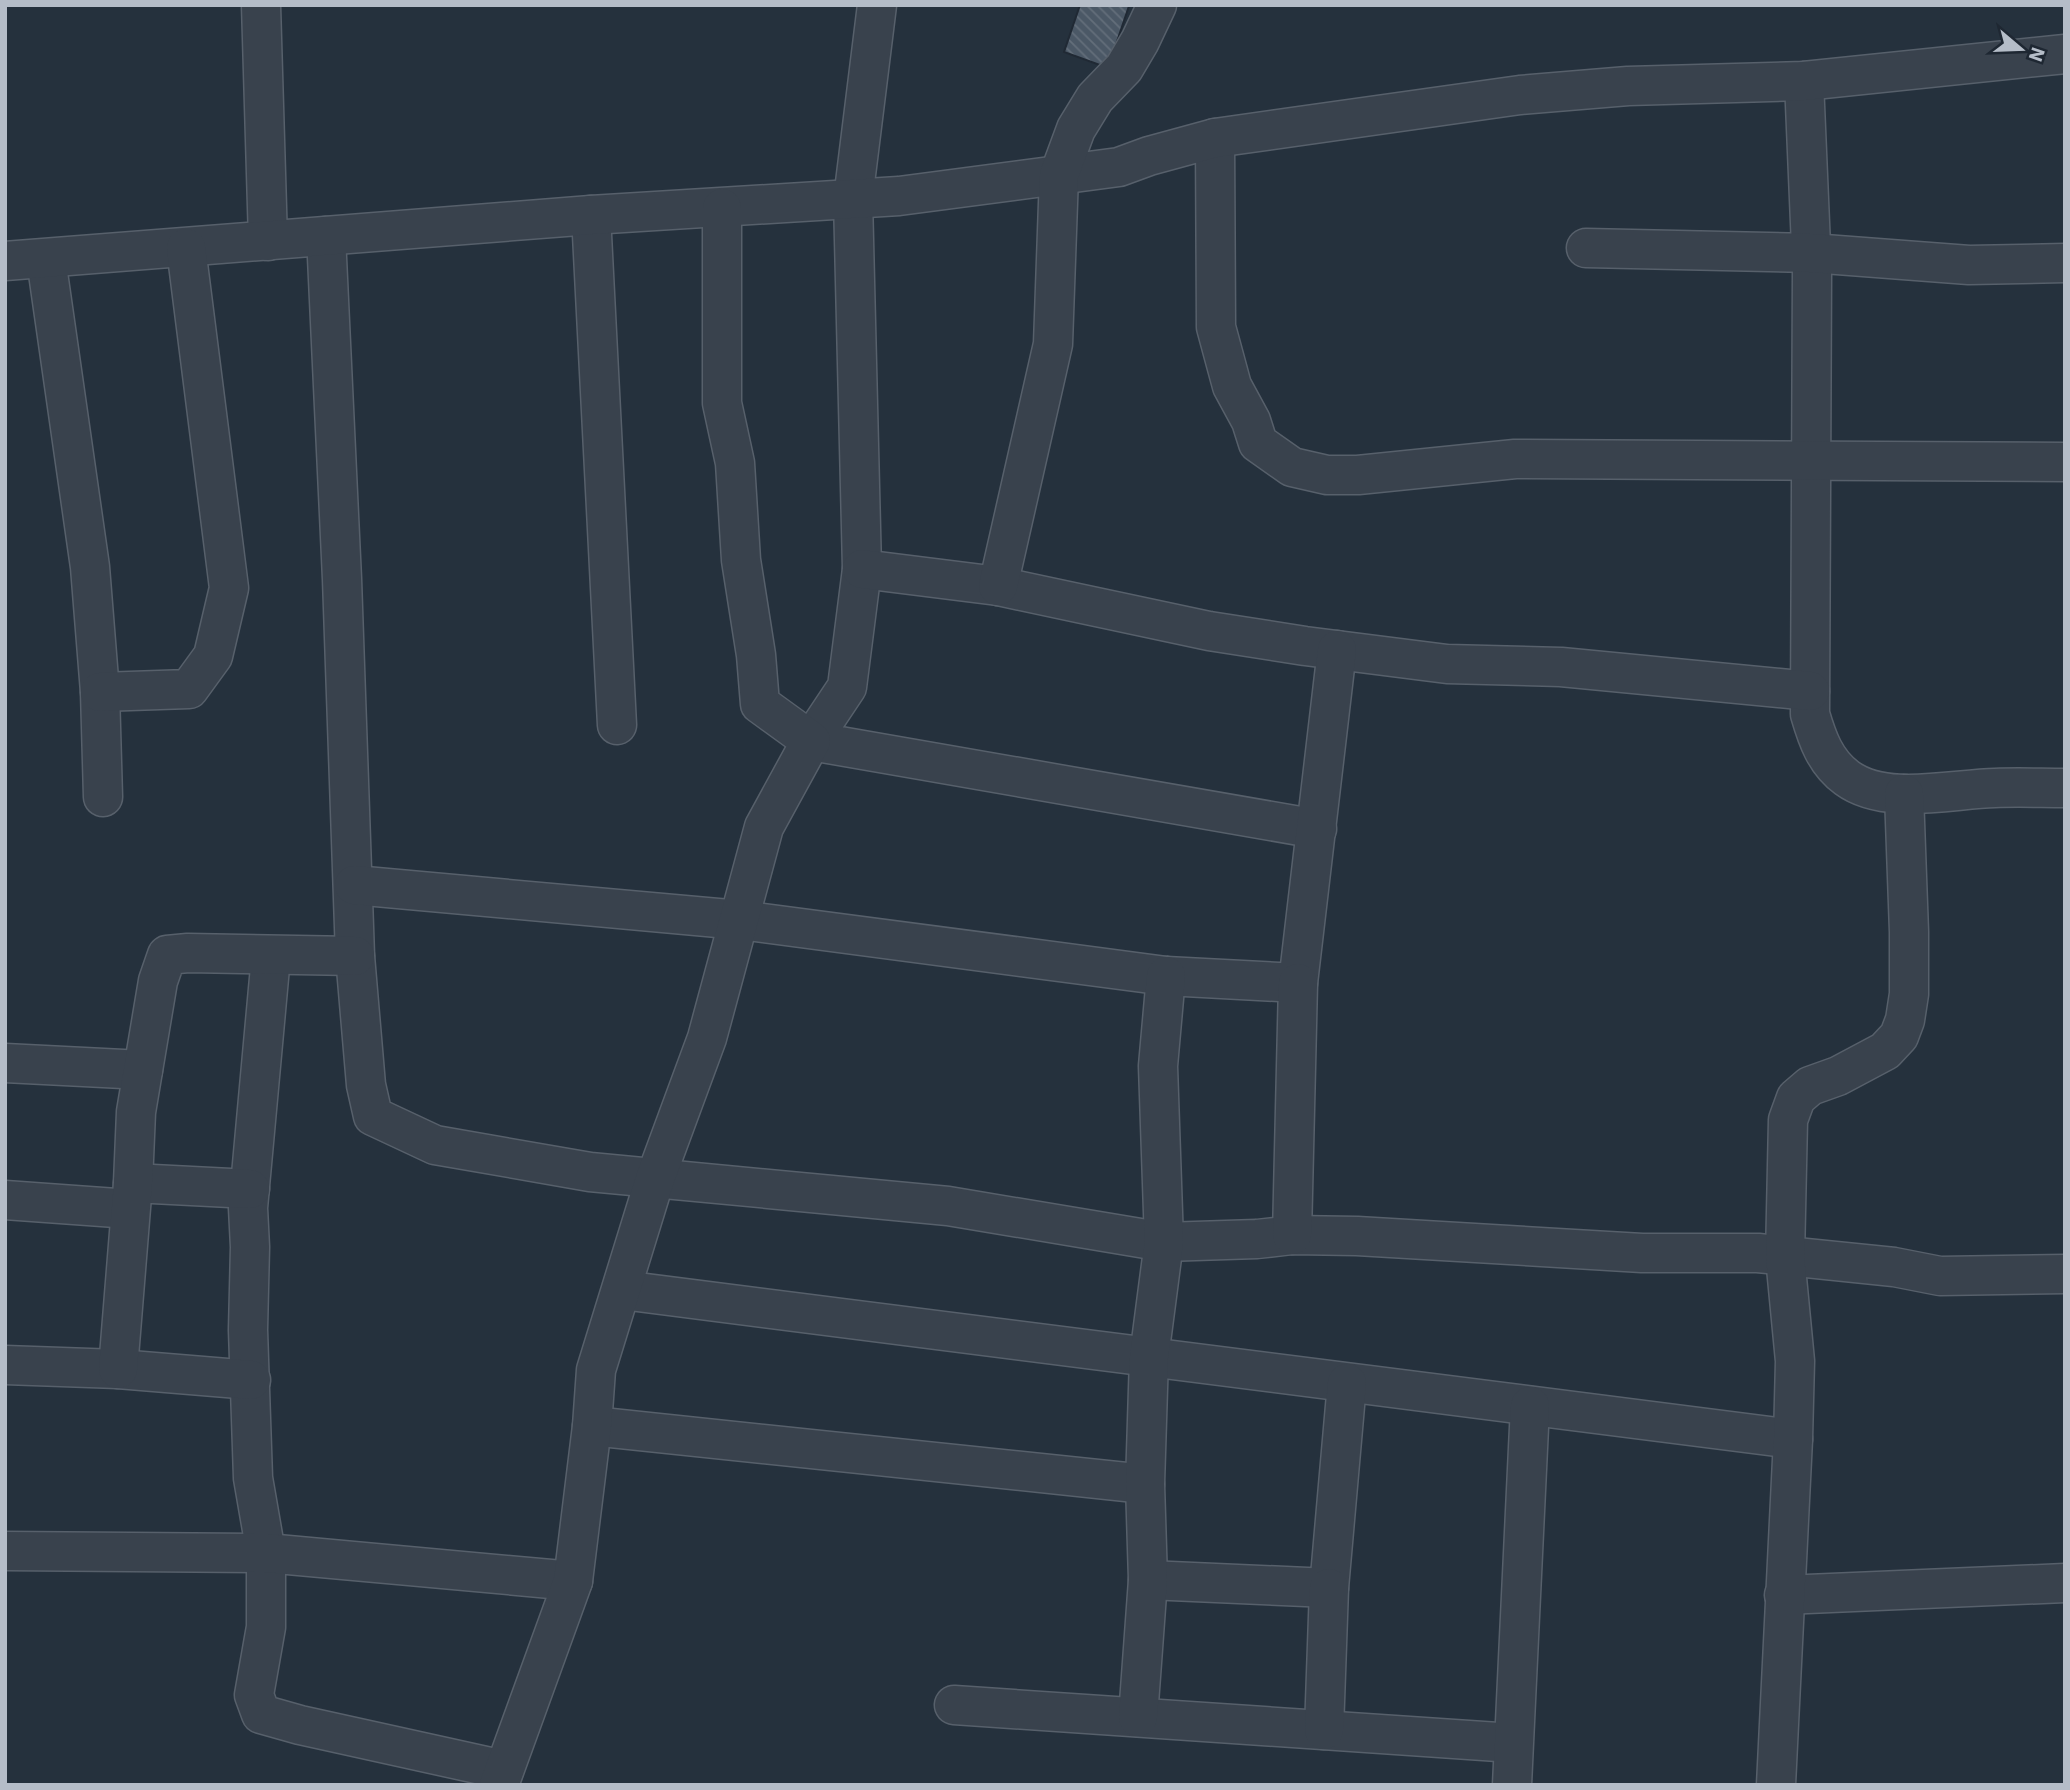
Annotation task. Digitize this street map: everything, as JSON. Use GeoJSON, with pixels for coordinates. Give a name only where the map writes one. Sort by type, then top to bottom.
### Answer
{"type":"FeatureCollection","features":[{"type":"Feature","properties":{"kind":"street"},"geometry":{"type":"LineString","coordinates":[[261,5],[268,241]]}},
{"type":"Feature","properties":{"kind":"street"},"geometry":{"type":"LineString","coordinates":[[271,956],[248,1208],[248,1330],[253,1478],[266,1553],[265,1627],[254,1695],[261,1714],[502,1777],[573,1581],[593,1426],[596,1370],[655,1179],[707,1038],[764,827],[811,741],[847,687],[862,569],[853,199],[877,5]]}},
{"type":"Feature","properties":{"kind":"street"},"geometry":{"type":"LineString","coordinates":[[998,586],[1053,344],[1059,175],[1076,129],[1095,99],[1124,68],[1157,5]]}},
{"type":"Feature","properties":{"kind":"street"},"geometry":{"type":"LineString","coordinates":[[5,261],[592,215],[899,196],[1119,167],[1215,138],[1416,109],[1628,86],[1804,81],[2065,54]]}},
{"type":"Feature","properties":{"kind":"street"},"geometry":{"type":"LineString","coordinates":[[1804,81],[1811,253],[1810,714],[1819,743],[1832,763],[1848,778],[1871,789],[1904,794],[1995,788],[2065,788]]}},
{"type":"Feature","properties":{"kind":"street"},"geometry":{"type":"LineString","coordinates":[[1215,138],[1216,327],[1232,386],[1251,421],[1258,443],[1292,467],[1327,475],[1359,475],[1515,459],[2065,462]]}},
{"type":"Feature","properties":{"kind":"street"},"geometry":{"type":"LineString","coordinates":[[722,208],[722,403],[735,463],[741,560],[756,655],[760,704],[811,741],[1317,829]]}},
{"type":"Feature","properties":{"kind":"street"},"geometry":{"type":"LineString","coordinates":[[592,215],[617,726]]}},
{"type":"Feature","properties":{"kind":"street"},"geometry":{"type":"LineString","coordinates":[[326,236],[355,956],[366,1085],[373,1116],[435,1145],[590,1172],[948,1206],[1164,1242],[1292,1235],[1357,1236],[1642,1253],[1758,1253],[1894,1267],[1940,1276],[2065,1274]]}},
{"type":"Feature","properties":{"kind":"street"},"geometry":{"type":"LineString","coordinates":[[100,692],[189,689],[213,656],[229,588],[186,248]]}},
{"type":"Feature","properties":{"kind":"street"},"geometry":{"type":"LineString","coordinates":[[1586,248],[1811,253],[1969,265],[2065,263]]}},
{"type":"Feature","properties":{"kind":"street"},"geometry":{"type":"LineString","coordinates":[[46,259],[90,567],[100,692],[103,797]]}},
{"type":"Feature","properties":{"kind":"street"},"geometry":{"type":"LineString","coordinates":[[862,569],[998,586],[1209,631],[1337,650],[1447,664],[1561,667],[1810,691]]}},
{"type":"Feature","properties":{"kind":"street"},"geometry":{"type":"LineString","coordinates":[[1292,1235],[1298,983],[1337,650]]}},
{"type":"Feature","properties":{"kind":"street"},"geometry":{"type":"LineString","coordinates":[[1776,1785],[1795,1361],[1785,1257],[1788,1120],[1796,1098],[1810,1086],[1838,1076],[1885,1051],[1899,1036],[1905,1020],[1909,994],[1909,932],[1904,794]]}},
{"type":"Feature","properties":{"kind":"street"},"geometry":{"type":"LineString","coordinates":[[354,884],[740,920],[1166,976],[1298,983]]}},
{"type":"Feature","properties":{"kind":"street"},"geometry":{"type":"LineString","coordinates":[[118,1369],[136,1112],[158,981],[167,956],[188,953],[355,956]]}},
{"type":"Feature","properties":{"kind":"street"},"geometry":{"type":"LineString","coordinates":[[1138,1717],[1148,1580],[1145,1484],[1149,1357],[1164,1242],[1158,1066],[1166,976]]}},
{"type":"Feature","properties":{"kind":"street"},"geometry":{"type":"LineString","coordinates":[[5,1063],[143,1070]]}},
{"type":"Feature","properties":{"kind":"street"},"geometry":{"type":"LineString","coordinates":[[5,1200],[250,1189]]}},
{"type":"Feature","properties":{"kind":"street"},"geometry":{"type":"LineString","coordinates":[[622,1290],[1793,1439]]}},
{"type":"Feature","properties":{"kind":"street"},"geometry":{"type":"LineString","coordinates":[[5,1365],[118,1369],[251,1380]]}},
{"type":"Feature","properties":{"kind":"street"},"geometry":{"type":"LineString","coordinates":[[1324,1730],[1329,1588],[1347,1383]]}},
{"type":"Feature","properties":{"kind":"street"},"geometry":{"type":"LineString","coordinates":[[1512,1785],[1530,1406]]}},
{"type":"Feature","properties":{"kind":"street"},"geometry":{"type":"LineString","coordinates":[[593,1426],[1145,1484]]}},
{"type":"Feature","properties":{"kind":"street"},"geometry":{"type":"LineString","coordinates":[[5,1550],[266,1553],[573,1581]]}},
{"type":"Feature","properties":{"kind":"street"},"geometry":{"type":"LineString","coordinates":[[1148,1580],[1329,1588]]}},
{"type":"Feature","properties":{"kind":"street"},"geometry":{"type":"LineString","coordinates":[[1784,1595],[2065,1583]]}},
{"type":"Feature","properties":{"kind":"street"},"geometry":{"type":"LineString","coordinates":[[954,1704],[1513,1743]]}},
{"type":"Feature","properties":{"kind":"building"},"geometry":{"type":"Polygon","coordinates":[[[1080,5],[1129,6],[1108,68],[1064,52],[1080,5]]]}}]}
